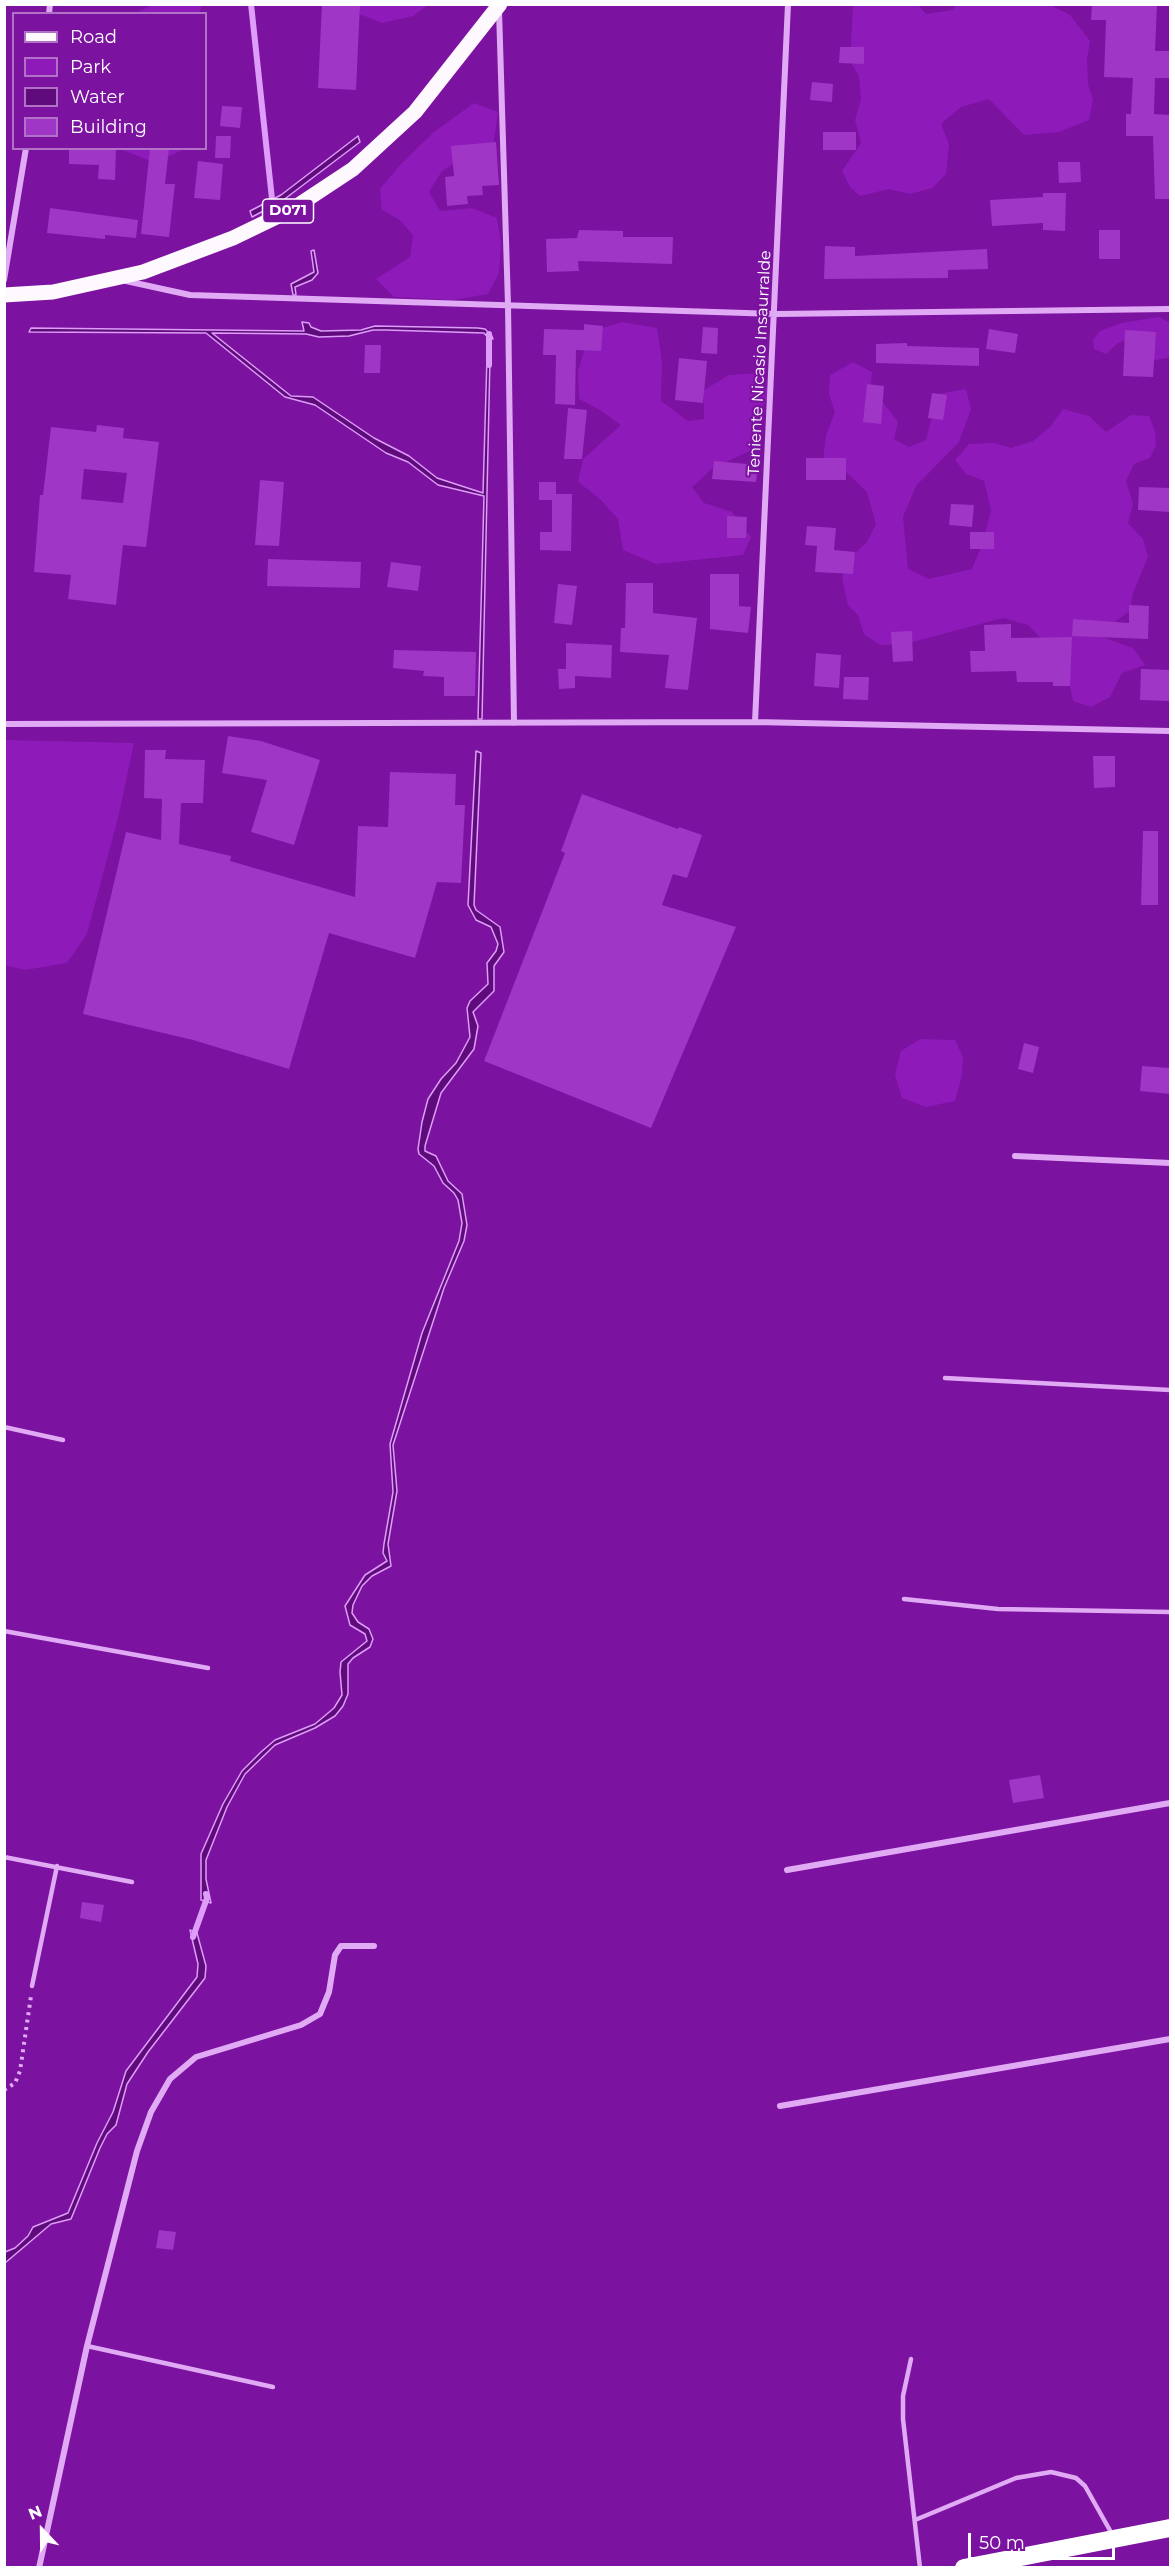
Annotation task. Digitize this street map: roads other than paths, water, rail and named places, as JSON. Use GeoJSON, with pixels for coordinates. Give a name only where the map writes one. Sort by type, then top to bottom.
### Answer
{"type":"FeatureCollection","features":[{"type":"Feature","properties":{"kind":"highway"},"geometry":{"type":"LineString","coordinates":[[964,2568],[1170,2528]]}},
{"type":"Feature","properties":{"kind":"main road","name":"D071"},"geometry":{"type":"LineString","coordinates":[[4,295],[54,292],[117,278],[183,258],[291,210],[353,169],[415,112],[499,5]]}},
{"type":"Feature","properties":{"kind":"street","name":"Teniente Nicasio Insaurralde"},"geometry":{"type":"LineString","coordinates":[[755,722],[776,314],[788,4]]}},
{"type":"Feature","properties":{"kind":"street"},"geometry":{"type":"LineString","coordinates":[[499,5],[508,305],[514,723]]}},
{"type":"Feature","properties":{"kind":"street"},"geometry":{"type":"LineString","coordinates":[[4,280],[26,150]]}},
{"type":"Feature","properties":{"kind":"street"},"geometry":{"type":"LineString","coordinates":[[117,278],[190,295],[776,314],[1170,309]]}},
{"type":"Feature","properties":{"kind":"street"},"geometry":{"type":"LineString","coordinates":[[4,724],[755,722],[1170,731]]}},
{"type":"Feature","properties":{"kind":"street"},"geometry":{"type":"LineString","coordinates":[[1015,1156],[1170,1163]]}},
{"type":"Feature","properties":{"kind":"street"},"geometry":{"type":"LineString","coordinates":[[787,1870],[1170,1803]]}},
{"type":"Feature","properties":{"kind":"street"},"geometry":{"type":"LineString","coordinates":[[39,2568],[87,2346],[136,2151],[151,2112],[170,2079],[196,2057],[301,2025],[320,2014],[329,1992],[335,1955],[341,1946],[374,1946]]}},
{"type":"Feature","properties":{"kind":"street"},"geometry":{"type":"LineString","coordinates":[[780,2106],[1170,2039]]}},
{"type":"Feature","properties":{"kind":"lane"},"geometry":{"type":"LineString","coordinates":[[945,1378],[1170,1390]]}},
{"type":"Feature","properties":{"kind":"lane"},"geometry":{"type":"LineString","coordinates":[[4,1427],[63,1440]]}},
{"type":"Feature","properties":{"kind":"lane"},"geometry":{"type":"LineString","coordinates":[[904,1599],[998,1610],[1170,1612]]}},
{"type":"Feature","properties":{"kind":"lane"},"geometry":{"type":"LineString","coordinates":[[4,1631],[208,1668]]}},
{"type":"Feature","properties":{"kind":"lane"},"geometry":{"type":"LineString","coordinates":[[4,1857],[132,1882]]}},
{"type":"Feature","properties":{"kind":"lane"},"geometry":{"type":"LineString","coordinates":[[32,1986],[57,1866]]}},
{"type":"Feature","properties":{"kind":"lane"},"geometry":{"type":"LineString","coordinates":[[87,2346],[273,2387]]}},
{"type":"Feature","properties":{"kind":"lane"},"geometry":{"type":"LineString","coordinates":[[912,2359],[903,2396],[903,2419],[920,2568]]}},
{"type":"Feature","properties":{"kind":"lane"},"geometry":{"type":"LineString","coordinates":[[915,2520],[1016,2478],[1051,2472],[1077,2478],[1085,2486],[1115,2539]]}},
{"type":"Feature","properties":{"kind":"water"},"geometry":{"type":"Polygon","coordinates":[[[358,136],[360,142],[282,201],[252,217],[250,211],[281,195],[358,136]]]}},
{"type":"Feature","properties":{"kind":"water"},"geometry":{"type":"Polygon","coordinates":[[[314,250],[318,273],[312,280],[295,287],[296,295],[293,295],[291,284],[314,272],[311,251],[314,250]]]}},
{"type":"Feature","properties":{"kind":"water"},"geometry":{"type":"Polygon","coordinates":[[[302,322],[309,323],[311,327],[321,331],[361,330],[375,326],[478,328],[485,329],[492,336],[493,339],[489,339],[484,333],[386,330],[373,330],[349,336],[319,337],[306,334],[212,333],[291,396],[313,397],[374,438],[409,456],[437,478],[483,493],[487,357],[490,358],[482,719],[478,719],[484,496],[438,485],[408,462],[386,453],[315,405],[285,397],[206,333],[29,332],[31,328],[304,331],[302,322]]]}},
{"type":"Feature","properties":{"kind":"water"},"geometry":{"type":"Polygon","coordinates":[[[476,751],[481,753],[474,905],[476,910],[500,927],[504,952],[494,966],[494,991],[473,1012],[478,1026],[474,1049],[441,1093],[425,1146],[425,1151],[436,1156],[448,1181],[462,1194],[467,1225],[464,1241],[444,1288],[393,1445],[397,1491],[388,1544],[391,1566],[372,1576],[362,1586],[353,1605],[352,1613],[358,1622],[369,1629],[373,1639],[370,1647],[348,1664],[348,1694],[343,1706],[335,1716],[315,1728],[275,1745],[245,1774],[227,1807],[206,1860],[206,1879],[211,1903],[201,1900],[201,1854],[223,1804],[242,1771],[261,1752],[275,1740],[315,1724],[334,1708],[342,1695],[341,1662],[367,1641],[365,1634],[350,1625],[345,1606],[365,1575],[387,1561],[383,1553],[393,1492],[390,1444],[422,1333],[459,1241],[462,1223],[458,1200],[454,1193],[443,1183],[434,1166],[419,1154],[422,1122],[428,1099],[441,1079],[456,1063],[470,1037],[467,1008],[470,1001],[488,984],[487,963],[498,944],[491,927],[476,920],[468,905],[476,751]]]}},
{"type":"Feature","properties":{"kind":"water"},"geometry":{"type":"Polygon","coordinates":[[[190,1930],[197,1933],[206,1966],[205,1978],[148,2052],[127,2084],[116,2125],[107,2134],[100,2148],[71,2219],[51,2224],[5,2263],[5,2252],[15,2248],[28,2236],[33,2227],[68,2213],[97,2143],[113,2112],[126,2071],[197,1977],[198,1964],[190,1930]]]}},
{"type":"Feature","properties":{"kind":"waterway"},"geometry":{"type":"LineString","coordinates":[[251,4],[272,199]]}},
{"type":"Feature","properties":{"kind":"waterway"},"geometry":{"type":"LineString","coordinates":[[489,334],[489,365]]}},
{"type":"Feature","properties":{"kind":"waterway"},"geometry":{"type":"LineString","coordinates":[[193,1937],[207,1898],[206,1894]]}}]}
